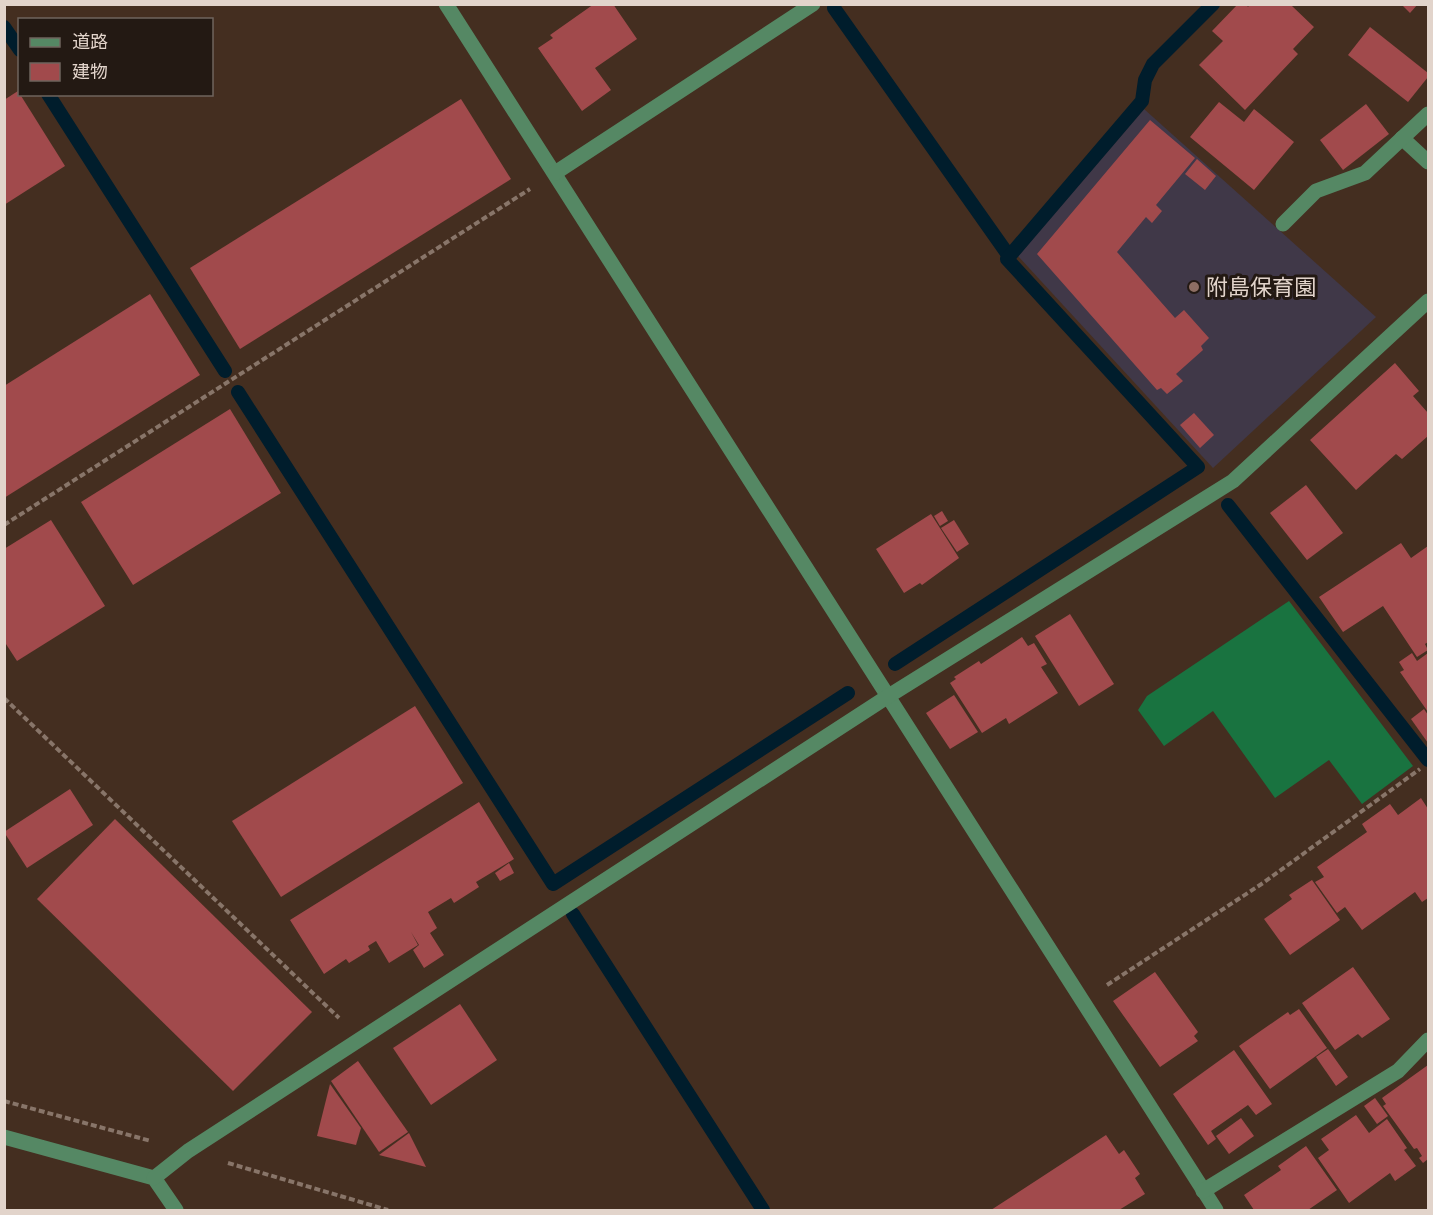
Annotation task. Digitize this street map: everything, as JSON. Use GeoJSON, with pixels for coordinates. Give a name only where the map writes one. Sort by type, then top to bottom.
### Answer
{"type":"FeatureCollection","features":[{"type":"Feature","properties":{"kind":"street"},"geometry":{"type":"LineString","coordinates":[[446,4],[1216,1210]]}},
{"type":"Feature","properties":{"kind":"street"},"geometry":{"type":"LineString","coordinates":[[555,173],[813,4]]}},
{"type":"Feature","properties":{"kind":"street"},"geometry":{"type":"LineString","coordinates":[[1283,224],[1316,191],[1365,173],[1428,114]]}},
{"type":"Feature","properties":{"kind":"street"},"geometry":{"type":"LineString","coordinates":[[1402,138],[1428,162]]}},
{"type":"Feature","properties":{"kind":"street"},"geometry":{"type":"LineString","coordinates":[[154,1178],[188,1151],[887,697],[1233,481],[1428,301]]}},
{"type":"Feature","properties":{"kind":"street"},"geometry":{"type":"LineString","coordinates":[[1203,1191],[1398,1071],[1428,1040]]}},
{"type":"Feature","properties":{"kind":"street"},"geometry":{"type":"LineString","coordinates":[[4,1137],[154,1178],[176,1210]]}},
{"type":"Feature","properties":{"kind":"path"},"geometry":{"type":"LineString","coordinates":[[4,525],[555,173]]}},
{"type":"Feature","properties":{"kind":"path"},"geometry":{"type":"LineString","coordinates":[[4,698],[361,1039]]}},
{"type":"Feature","properties":{"kind":"path"},"geometry":{"type":"LineString","coordinates":[[1082,1001],[1263,883],[1420,769]]}},
{"type":"Feature","properties":{"kind":"shaded area","name":"附島保育園"},"geometry":{"type":"Polygon","coordinates":[[[1144,109],[1376,317],[1213,468],[1018,256],[1144,109]]]}},
{"type":"Feature","properties":{"kind":"green space"},"geometry":{"type":"Polygon","coordinates":[[[1289,601],[1413,766],[1362,804],[1329,760],[1275,798],[1213,711],[1164,746],[1138,710],[1147,696],[1289,601]]]}},
{"type":"Feature","properties":{"kind":"building"},"geometry":{"type":"Polygon","coordinates":[[[594,4],[613,4],[637,39],[595,68],[611,90],[582,111],[538,48],[553,38],[550,35],[594,4]]]}},
{"type":"Feature","properties":{"kind":"building"},"geometry":{"type":"Polygon","coordinates":[[[1238,4],[1246,4],[1248,7],[1250,4],[1294,4],[1292,6],[1314,27],[1293,49],[1298,54],[1245,110],[1199,65],[1223,41],[1212,31],[1238,4]]]}},
{"type":"Feature","properties":{"kind":"building"},"geometry":{"type":"Polygon","coordinates":[[[1401,4],[1418,4],[1410,13],[1401,4]]]}},
{"type":"Feature","properties":{"kind":"building"},"geometry":{"type":"Polygon","coordinates":[[[1370,27],[1428,73],[1428,77],[1408,102],[1348,55],[1370,27]]]}},
{"type":"Feature","properties":{"kind":"building"},"geometry":{"type":"Polygon","coordinates":[[[18,91],[18,96],[21,96],[65,166],[4,205],[4,100],[18,91]]]}},
{"type":"Feature","properties":{"kind":"building"},"geometry":{"type":"Polygon","coordinates":[[[461,99],[511,179],[240,349],[190,268],[461,99]]]}},
{"type":"Feature","properties":{"kind":"building"},"geometry":{"type":"Polygon","coordinates":[[[1219,102],[1244,122],[1254,109],[1294,142],[1254,190],[1190,137],[1219,102]]]}},
{"type":"Feature","properties":{"kind":"building"},"geometry":{"type":"Polygon","coordinates":[[[1366,104],[1389,134],[1343,170],[1320,140],[1366,104]]]}},
{"type":"Feature","properties":{"kind":"building"},"geometry":{"type":"Polygon","coordinates":[[[1150,120],[1195,158],[1156,205],[1162,211],[1152,223],[1146,217],[1117,252],[1175,318],[1184,310],[1209,338],[1201,346],[1203,350],[1176,374],[1183,381],[1167,394],[1161,388],[1157,390],[1037,254],[1150,120]]]}},
{"type":"Feature","properties":{"kind":"building"},"geometry":{"type":"Polygon","coordinates":[[[1197,159],[1216,176],[1205,190],[1185,174],[1197,159]]]}},
{"type":"Feature","properties":{"kind":"building"},"geometry":{"type":"Polygon","coordinates":[[[150,294],[200,375],[4,498],[4,386],[150,294]]]}},
{"type":"Feature","properties":{"kind":"building"},"geometry":{"type":"Polygon","coordinates":[[[1395,363],[1419,391],[1413,396],[1428,413],[1428,436],[1402,459],[1396,454],[1356,490],[1310,440],[1395,363]]]}},
{"type":"Feature","properties":{"kind":"building"},"geometry":{"type":"Polygon","coordinates":[[[230,409],[281,493],[133,585],[81,502],[230,409]]]}},
{"type":"Feature","properties":{"kind":"building"},"geometry":{"type":"Polygon","coordinates":[[[1194,413],[1214,435],[1200,448],[1180,425],[1194,413]]]}},
{"type":"Feature","properties":{"kind":"building"},"geometry":{"type":"Polygon","coordinates":[[[1306,485],[1343,533],[1307,560],[1270,513],[1306,485]]]}},
{"type":"Feature","properties":{"kind":"building"},"geometry":{"type":"Polygon","coordinates":[[[942,511],[948,521],[940,526],[934,516],[942,511]]]}},
{"type":"Feature","properties":{"kind":"building"},"geometry":{"type":"Polygon","coordinates":[[[931,514],[959,558],[922,585],[920,583],[904,593],[876,549],[931,514]]]}},
{"type":"Feature","properties":{"kind":"building"},"geometry":{"type":"Polygon","coordinates":[[[51,520],[105,606],[17,661],[4,641],[4,549],[51,520]]]}},
{"type":"Feature","properties":{"kind":"building"},"geometry":{"type":"Polygon","coordinates":[[[954,520],[969,544],[957,552],[941,528],[954,520]]]}},
{"type":"Feature","properties":{"kind":"building"},"geometry":{"type":"Polygon","coordinates":[[[1401,543],[1411,558],[1428,546],[1428,642],[1425,644],[1428,650],[1417,657],[1383,606],[1343,632],[1319,597],[1401,543]]]}},
{"type":"Feature","properties":{"kind":"building"},"geometry":{"type":"Polygon","coordinates":[[[1070,614],[1114,684],[1079,706],[1035,636],[1070,614]]]}},
{"type":"Feature","properties":{"kind":"building"},"geometry":{"type":"Polygon","coordinates":[[[1022,637],[1028,646],[1034,643],[1047,664],[1041,667],[1058,693],[1009,724],[1006,718],[982,733],[950,683],[956,679],[954,677],[979,661],[981,664],[1022,637]]]}},
{"type":"Feature","properties":{"kind":"building"},"geometry":{"type":"Polygon","coordinates":[[[1412,653],[1417,661],[1428,653],[1428,712],[1400,672],[1404,670],[1399,662],[1412,653]]]}},
{"type":"Feature","properties":{"kind":"building"},"geometry":{"type":"Polygon","coordinates":[[[954,695],[978,732],[950,749],[926,713],[954,695]]]}},
{"type":"Feature","properties":{"kind":"building"},"geometry":{"type":"Polygon","coordinates":[[[415,706],[463,783],[281,897],[232,821],[415,706]]]}},
{"type":"Feature","properties":{"kind":"building"},"geometry":{"type":"Polygon","coordinates":[[[1424,709],[1428,715],[1428,743],[1411,719],[1424,709]]]}},
{"type":"Feature","properties":{"kind":"building"},"geometry":{"type":"Polygon","coordinates":[[[70,789],[93,825],[27,868],[4,832],[70,789]]]}},
{"type":"Feature","properties":{"kind":"building"},"geometry":{"type":"Polygon","coordinates":[[[1421,798],[1428,809],[1428,898],[1422,902],[1415,892],[1362,930],[1345,907],[1337,913],[1315,882],[1324,877],[1317,867],[1367,832],[1362,824],[1390,804],[1398,815],[1421,798]]]}},
{"type":"Feature","properties":{"kind":"building"},"geometry":{"type":"Polygon","coordinates":[[[479,802],[514,859],[476,882],[479,887],[454,903],[451,898],[428,912],[437,928],[430,933],[444,955],[424,968],[413,950],[419,945],[411,932],[418,945],[389,963],[376,941],[368,946],[370,950],[349,963],[346,959],[324,974],[290,920],[479,802]]]}},
{"type":"Feature","properties":{"kind":"building"},"geometry":{"type":"Polygon","coordinates":[[[115,819],[312,1012],[233,1091],[37,899],[115,819]]]}},
{"type":"Feature","properties":{"kind":"building"},"geometry":{"type":"Polygon","coordinates":[[[509,863],[514,873],[500,881],[495,873],[509,863]]]}},
{"type":"Feature","properties":{"kind":"building"},"geometry":{"type":"Polygon","coordinates":[[[1312,880],[1340,920],[1290,955],[1264,919],[1292,899],[1289,895],[1312,880]]]}},
{"type":"Feature","properties":{"kind":"building"},"geometry":{"type":"Polygon","coordinates":[[[1353,967],[1390,1019],[1362,1038],[1358,1034],[1335,1050],[1302,1003],[1353,967]]]}},
{"type":"Feature","properties":{"kind":"building"},"geometry":{"type":"Polygon","coordinates":[[[1155,972],[1198,1032],[1194,1036],[1198,1041],[1160,1067],[1113,1001],[1155,972]]]}},
{"type":"Feature","properties":{"kind":"building"},"geometry":{"type":"Polygon","coordinates":[[[460,1004],[497,1060],[431,1105],[393,1048],[460,1004]]]}},
{"type":"Feature","properties":{"kind":"building"},"geometry":{"type":"Polygon","coordinates":[[[1299,1009],[1327,1048],[1270,1089],[1239,1046],[1288,1012],[1290,1015],[1299,1009]]]}},
{"type":"Feature","properties":{"kind":"building"},"geometry":{"type":"Polygon","coordinates":[[[1328,1049],[1348,1077],[1336,1086],[1316,1057],[1328,1049]]]}},
{"type":"Feature","properties":{"kind":"building"},"geometry":{"type":"Polygon","coordinates":[[[1234,1050],[1272,1104],[1256,1115],[1248,1105],[1211,1131],[1216,1139],[1208,1145],[1173,1094],[1234,1050]]]}},
{"type":"Feature","properties":{"kind":"building"},"geometry":{"type":"Polygon","coordinates":[[[358,1061],[408,1132],[379,1152],[331,1081],[358,1061]]]}},
{"type":"Feature","properties":{"kind":"building"},"geometry":{"type":"Polygon","coordinates":[[[1428,1065],[1428,1159],[1423,1163],[1419,1158],[1422,1156],[1417,1148],[1414,1149],[1383,1106],[1386,1104],[1382,1098],[1428,1065]]]}},
{"type":"Feature","properties":{"kind":"building"},"geometry":{"type":"Polygon","coordinates":[[[330,1084],[361,1128],[356,1145],[317,1136],[330,1084]]]}},
{"type":"Feature","properties":{"kind":"building"},"geometry":{"type":"Polygon","coordinates":[[[1375,1098],[1388,1116],[1377,1124],[1364,1106],[1375,1098]]]}},
{"type":"Feature","properties":{"kind":"building"},"geometry":{"type":"Polygon","coordinates":[[[1356,1115],[1369,1133],[1387,1119],[1407,1148],[1404,1150],[1416,1166],[1395,1181],[1390,1173],[1349,1203],[1318,1158],[1329,1150],[1321,1139],[1356,1115]]]}},
{"type":"Feature","properties":{"kind":"building"},"geometry":{"type":"Polygon","coordinates":[[[1241,1118],[1254,1136],[1229,1154],[1216,1136],[1241,1118]]]}},
{"type":"Feature","properties":{"kind":"building"},"geometry":{"type":"Polygon","coordinates":[[[409,1133],[426,1167],[379,1155],[409,1133]]]}},
{"type":"Feature","properties":{"kind":"building"},"geometry":{"type":"Polygon","coordinates":[[[1106,1135],[1119,1154],[1124,1150],[1140,1174],[1135,1178],[1145,1194],[1119,1210],[991,1210],[1106,1135]]]}},
{"type":"Feature","properties":{"kind":"building"},"geometry":{"type":"Polygon","coordinates":[[[1306,1146],[1337,1190],[1308,1210],[1254,1210],[1244,1195],[1281,1170],[1278,1166],[1306,1146]]]}},
{"type":"Feature","properties":{"kind":"waterway"},"geometry":{"type":"LineString","coordinates":[[895,664],[1198,467],[1007,259],[1142,101],[1145,80],[1153,64],[1213,4]]}},
{"type":"Feature","properties":{"kind":"waterway"},"geometry":{"type":"LineString","coordinates":[[834,8],[1009,256]]}},
{"type":"Feature","properties":{"kind":"waterway"},"geometry":{"type":"LineString","coordinates":[[4,27],[18,47]]}},
{"type":"Feature","properties":{"kind":"waterway"},"geometry":{"type":"LineString","coordinates":[[49,96],[225,371]]}},
{"type":"Feature","properties":{"kind":"waterway"},"geometry":{"type":"LineString","coordinates":[[238,392],[553,884],[848,693]]}},
{"type":"Feature","properties":{"kind":"waterway"},"geometry":{"type":"LineString","coordinates":[[1228,505],[1428,760]]}},
{"type":"Feature","properties":{"kind":"waterway"},"geometry":{"type":"LineString","coordinates":[[573,914],[763,1210]]}},
{"type":"Feature","properties":{"kind":"place","name":"附島保育園"},"geometry":{"type":"Point","coordinates":[1194,287]}}]}
